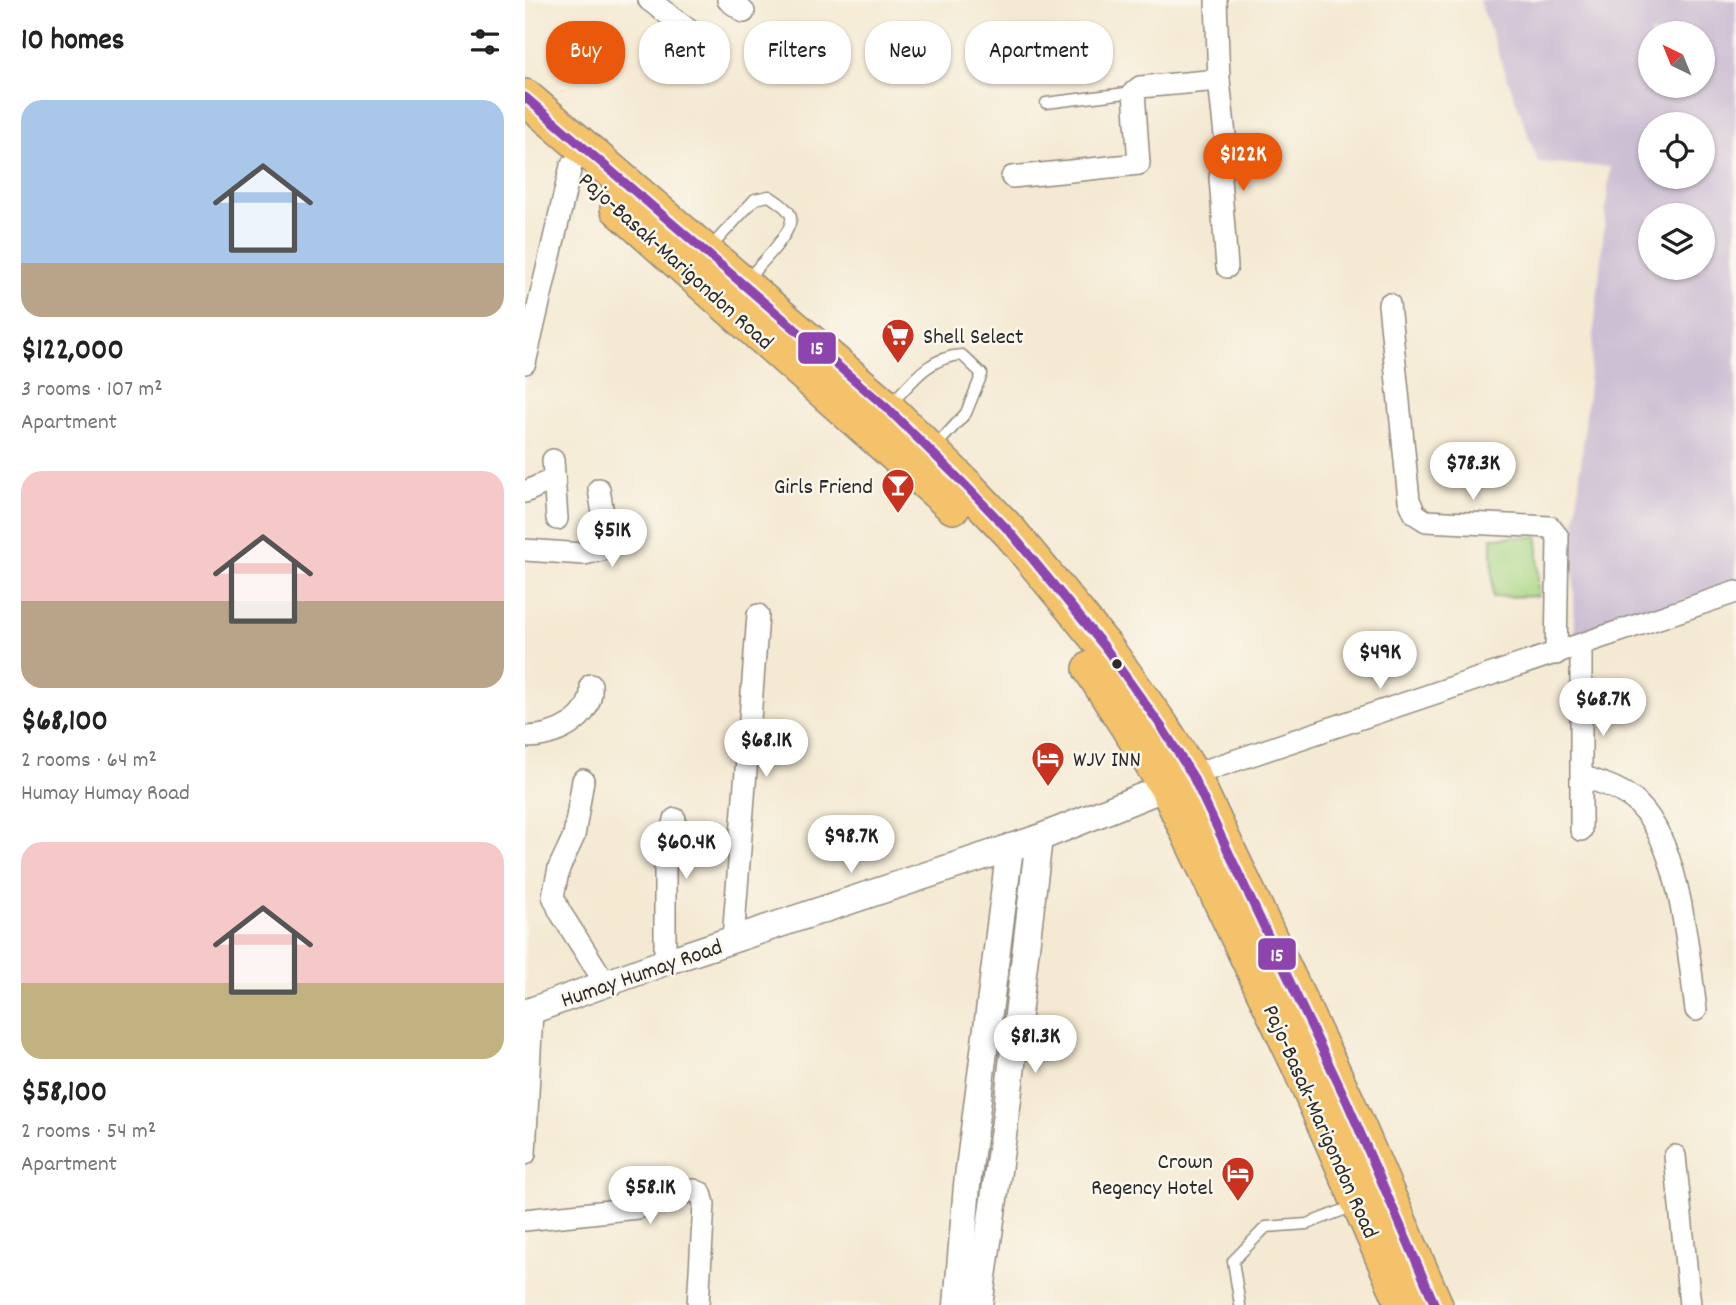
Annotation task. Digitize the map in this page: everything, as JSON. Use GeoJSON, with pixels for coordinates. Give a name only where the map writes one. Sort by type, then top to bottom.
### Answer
{"type":"FeatureCollection","features":[{"type":"Feature","properties":{"kind":"main road","name":"Pajo-Basak-Marigondon Road"},"geometry":{"type":"LineString","coordinates":[[525,97],[887,408],[1011,533],[1063,595],[1161,726],[1180,781],[1404,1305]]}},
{"type":"Feature","properties":{"kind":"main road","name":"Pajo-Basak-Marigondon Road"},"geometry":{"type":"LineString","coordinates":[[525,127],[909,466],[993,546],[1180,781],[1347,1102],[1435,1305]]}},
{"type":"Feature","properties":{"kind":"street"},"geometry":{"type":"LineString","coordinates":[[649,0],[677,21]]}},
{"type":"Feature","properties":{"kind":"street"},"geometry":{"type":"LineString","coordinates":[[1216,0],[1219,80],[1226,145],[1220,178],[1227,267]]}},
{"type":"Feature","properties":{"kind":"street"},"geometry":{"type":"LineString","coordinates":[[1012,177],[1139,164],[1135,92],[1140,87],[1219,80]]}},
{"type":"Feature","properties":{"kind":"street"},"geometry":{"type":"LineString","coordinates":[[525,363],[571,166]]}},
{"type":"Feature","properties":{"kind":"street"},"geometry":{"type":"LineString","coordinates":[[1389,304],[1409,500],[1415,514],[1426,521],[1550,527],[1558,537],[1556,654]]}},
{"type":"Feature","properties":{"kind":"street"},"geometry":{"type":"LineString","coordinates":[[525,492],[553,470],[557,519]]}},
{"type":"Feature","properties":{"kind":"street"},"geometry":{"type":"LineString","coordinates":[[525,550],[584,554],[601,550],[607,538],[599,489]]}},
{"type":"Feature","properties":{"kind":"street"},"geometry":{"type":"LineString","coordinates":[[1180,781],[1736,592]]}},
{"type":"Feature","properties":{"kind":"street"},"geometry":{"type":"LineString","coordinates":[[733,940],[758,615]]}},
{"type":"Feature","properties":{"kind":"street"},"geometry":{"type":"LineString","coordinates":[[1581,645],[1581,830]]}},
{"type":"Feature","properties":{"kind":"street"},"geometry":{"type":"LineString","coordinates":[[525,737],[551,734],[582,716],[590,704],[591,685]]}},
{"type":"Feature","properties":{"kind":"street"},"geometry":{"type":"LineString","coordinates":[[1582,776],[1621,792],[1637,803],[1656,826],[1673,876],[1696,1010]]}},
{"type":"Feature","properties":{"kind":"street"},"geometry":{"type":"LineString","coordinates":[[583,780],[574,836],[559,868],[554,896],[560,912],[606,984]]}},
{"type":"Feature","properties":{"kind":"street","name":"Humay Humay Road"},"geometry":{"type":"LineString","coordinates":[[528,1012],[666,962],[1038,838],[1180,781]]}},
{"type":"Feature","properties":{"kind":"street"},"geometry":{"type":"LineString","coordinates":[[666,962],[665,869],[674,819]]}},
{"type":"Feature","properties":{"kind":"street"},"geometry":{"type":"LineString","coordinates":[[979,1305],[1007,1107],[1038,838]]}},
{"type":"Feature","properties":{"kind":"street"},"geometry":{"type":"LineString","coordinates":[[957,1305],[978,1103],[1010,847]]}},
{"type":"Feature","properties":{"kind":"street"},"geometry":{"type":"LineString","coordinates":[[525,1154],[528,1012]]}},
{"type":"Feature","properties":{"kind":"street"},"geometry":{"type":"LineString","coordinates":[[978,1103],[1007,1107]]}},
{"type":"Feature","properties":{"kind":"street"},"geometry":{"type":"LineString","coordinates":[[1675,1156],[1690,1305]]}},
{"type":"Feature","properties":{"kind":"street"},"geometry":{"type":"LineString","coordinates":[[525,1220],[637,1208],[694,1190],[701,1193],[704,1204],[698,1305]]}},
{"type":"Feature","properties":{"kind":"lane"},"geometry":{"type":"LineString","coordinates":[[1046,103],[1135,92]]}},
{"type":"Feature","properties":{"kind":"lane"},"geometry":{"type":"LineString","coordinates":[[706,252],[755,199],[769,195],[776,200],[790,214],[791,220],[782,240],[743,284]]}},
{"type":"Feature","properties":{"kind":"lane"},"geometry":{"type":"LineString","coordinates":[[887,408],[932,362],[946,356],[962,355],[975,366],[982,374],[966,413],[931,452]]}},
{"type":"Feature","properties":{"kind":"lane"},"geometry":{"type":"LineString","coordinates":[[1240,1305],[1233,1261],[1266,1227],[1307,1224],[1360,1204]]}},
{"type":"Feature","properties":{"kind":"shaded area"},"geometry":{"type":"Polygon","coordinates":[[[1479,0],[1736,0],[1736,582],[1575,638],[1573,546],[1610,167],[1538,162],[1479,0]]]}},
{"type":"Feature","properties":{"kind":"green space"},"geometry":{"type":"Polygon","coordinates":[[[1492,537],[1538,537],[1538,596],[1493,597],[1492,537]]]}},
{"type":"Feature","properties":{"kind":"transit line","name":"15"},"geometry":{"type":"LineString","coordinates":[[525,97],[887,408],[1011,533],[1104,646],[1192,775],[1347,1102],[1435,1305]]}},
{"type":"Feature","properties":{"kind":"place","name":"Shell Select"},"geometry":{"type":"Point","coordinates":[898,365]}},
{"type":"Feature","properties":{"kind":"place","name":"Girls Friend"},"geometry":{"type":"Point","coordinates":[898,515]}},
{"type":"Feature","properties":{"kind":"place","name":"WJV INN"},"geometry":{"type":"Point","coordinates":[1048,788]}},
{"type":"Feature","properties":{"kind":"place","name":"Crown Regency Hotel"},"geometry":{"type":"Point","coordinates":[1238,1203]}}]}
